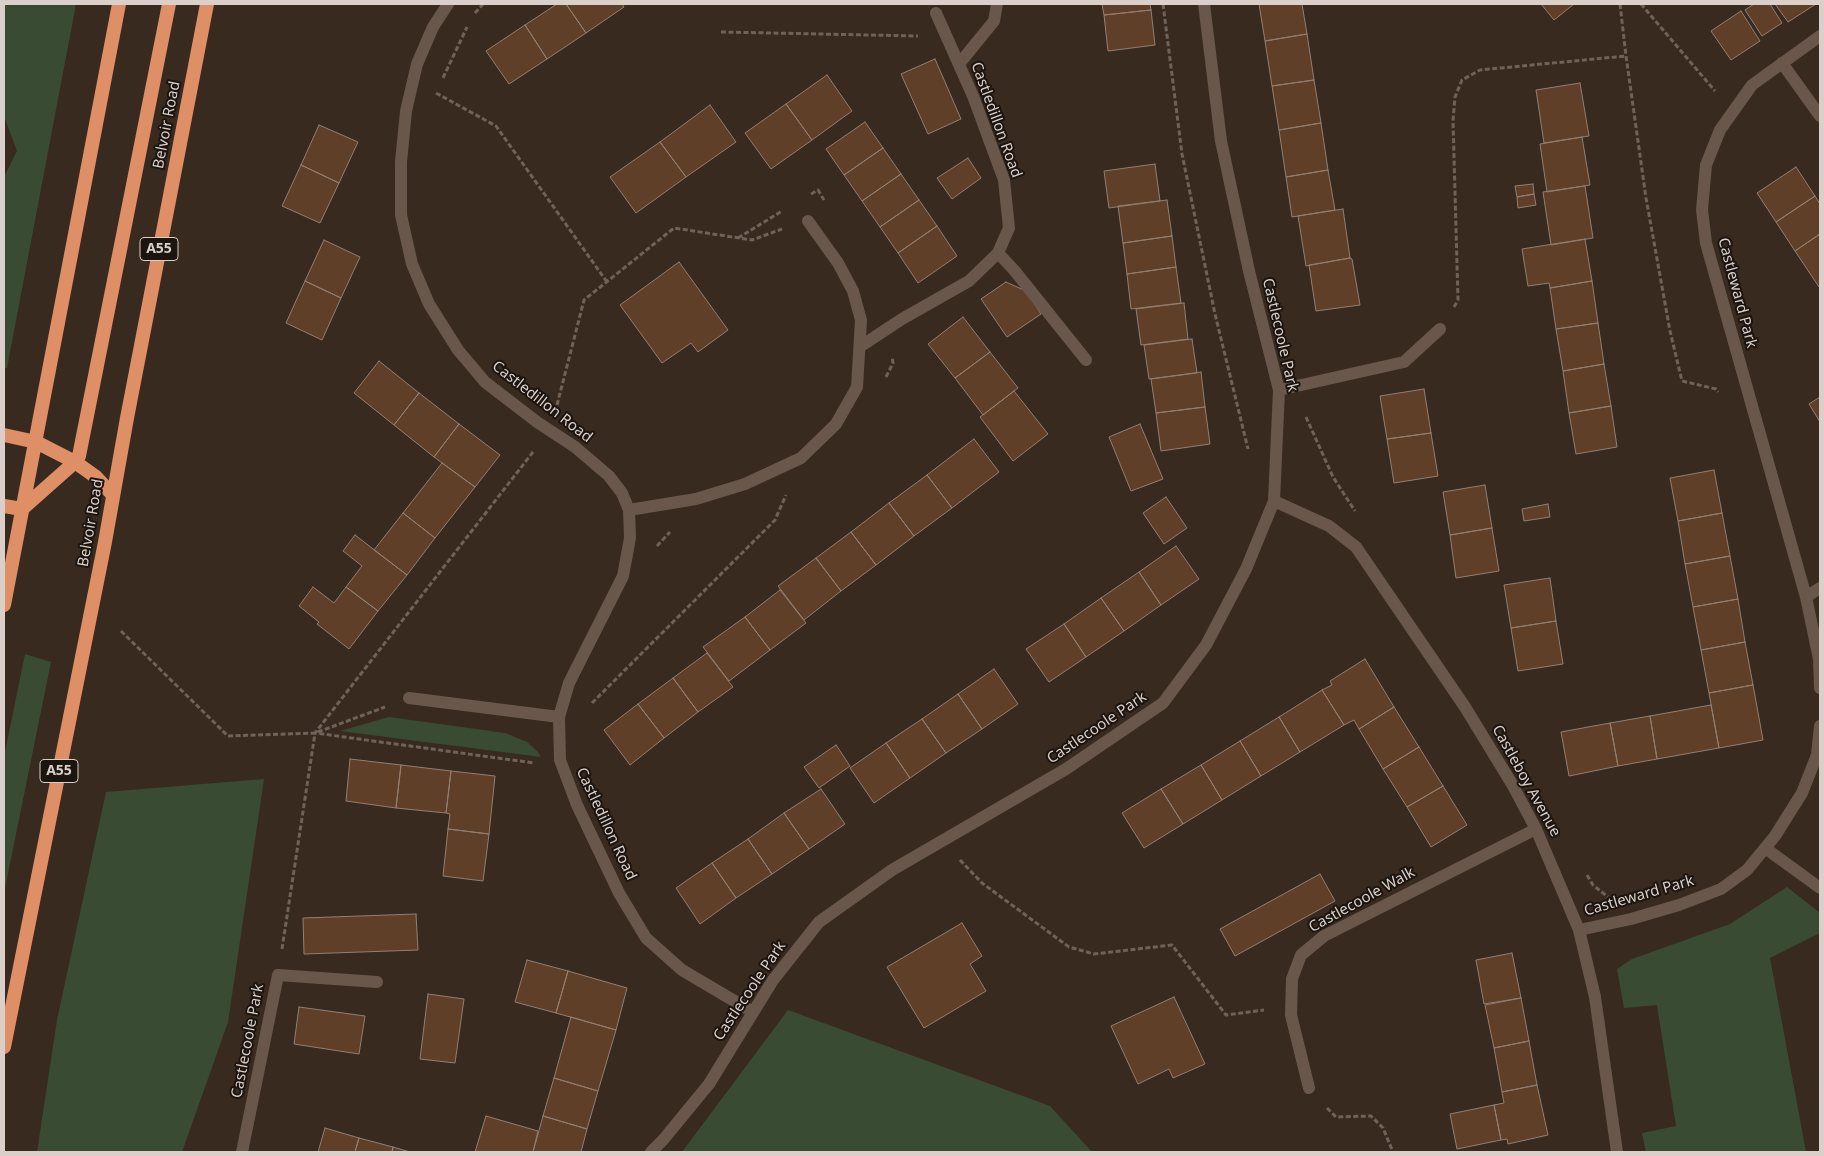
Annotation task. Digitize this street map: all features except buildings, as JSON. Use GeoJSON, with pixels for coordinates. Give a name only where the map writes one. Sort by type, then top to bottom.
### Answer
{"type":"FeatureCollection","features":[{"type":"Feature","properties":{"kind":"highway"},"geometry":{"type":"LineString","coordinates":[[4,605],[119,4]]}},
{"type":"Feature","properties":{"kind":"highway"},"geometry":{"type":"LineString","coordinates":[[22,509],[75,462],[79,456],[169,4]]}},
{"type":"Feature","properties":{"kind":"highway","name":"Belvoir Road"},"geometry":{"type":"LineString","coordinates":[[4,1047],[105,542],[112,494],[207,4]]}},
{"type":"Feature","properties":{"kind":"highway"},"geometry":{"type":"LineString","coordinates":[[4,435],[36,442],[75,462],[96,477],[112,494]]}},
{"type":"Feature","properties":{"kind":"highway"},"geometry":{"type":"LineString","coordinates":[[4,506],[22,509]]}},
{"type":"Feature","properties":{"kind":"street","name":"Castledillon Road"},"geometry":{"type":"LineString","coordinates":[[448,4],[433,27],[417,64],[406,110],[401,180],[401,215],[412,264],[429,304],[458,350],[486,382],[575,447],[609,476],[622,493],[629,510],[630,538],[623,576],[569,683],[559,717],[560,760],[562,767],[577,806],[620,893],[646,938],[682,970],[753,1012]]}},
{"type":"Feature","properties":{"kind":"street"},"geometry":{"type":"LineString","coordinates":[[959,64],[994,21],[997,4]]}},
{"type":"Feature","properties":{"kind":"street","name":"Castlecoole Park"},"geometry":{"type":"LineString","coordinates":[[651,1152],[709,1084],[774,980],[819,922],[892,870],[1066,769],[1163,703],[1206,645],[1246,569],[1274,501],[1279,390],[1248,271],[1221,141],[1204,4]]}},
{"type":"Feature","properties":{"kind":"street","name":"Castledillon Road"},"geometry":{"type":"LineString","coordinates":[[861,346],[902,319],[969,281],[998,253],[1009,228],[1004,180],[973,96],[936,13]]}},
{"type":"Feature","properties":{"kind":"street","name":"Castleward Park"},"geometry":{"type":"LineString","coordinates":[[1820,36],[1752,85],[1720,130],[1706,165],[1702,210],[1706,243],[1806,596],[1819,659],[1820,688]]}},
{"type":"Feature","properties":{"kind":"street"},"geometry":{"type":"LineString","coordinates":[[1782,63],[1820,116]]}},
{"type":"Feature","properties":{"kind":"street"},"geometry":{"type":"LineString","coordinates":[[629,510],[696,499],[745,484],[801,458],[836,424],[857,387],[861,346],[861,320],[853,291],[838,263],[808,221]]}},
{"type":"Feature","properties":{"kind":"street"},"geometry":{"type":"LineString","coordinates":[[998,253],[1014,270],[1086,360]]}},
{"type":"Feature","properties":{"kind":"street"},"geometry":{"type":"LineString","coordinates":[[1279,390],[1404,362],[1440,329]]}},
{"type":"Feature","properties":{"kind":"street","name":"Castleboy Avenue"},"geometry":{"type":"LineString","coordinates":[[1274,501],[1329,526],[1356,547],[1465,707],[1512,784],[1536,829],[1556,873],[1578,930],[1595,997],[1617,1152]]}},
{"type":"Feature","properties":{"kind":"street"},"geometry":{"type":"LineString","coordinates":[[1806,596],[1820,588]]}},
{"type":"Feature","properties":{"kind":"street"},"geometry":{"type":"LineString","coordinates":[[409,698],[559,717]]}},
{"type":"Feature","properties":{"kind":"street","name":"Castleward Park"},"geometry":{"type":"LineString","coordinates":[[1578,930],[1632,919],[1679,905],[1721,889],[1747,870],[1775,836],[1802,793],[1816,755],[1820,726]]}},
{"type":"Feature","properties":{"kind":"street","name":"Castlecoole Walk"},"geometry":{"type":"LineString","coordinates":[[1309,1088],[1292,1015],[1292,979],[1301,955],[1324,936],[1536,829]]}},
{"type":"Feature","properties":{"kind":"street"},"geometry":{"type":"LineString","coordinates":[[1765,848],[1820,888]]}},
{"type":"Feature","properties":{"kind":"street","name":"Castlecoole Park"},"geometry":{"type":"LineString","coordinates":[[242,1152],[278,974],[377,982]]}},
{"type":"Feature","properties":{"kind":"path"},"geometry":{"type":"LineString","coordinates":[[474,14],[483,4]]}},
{"type":"Feature","properties":{"kind":"path"},"geometry":{"type":"LineString","coordinates":[[1163,4],[1182,154],[1215,314],[1249,453]]}},
{"type":"Feature","properties":{"kind":"path"},"geometry":{"type":"LineString","coordinates":[[1620,4],[1646,198],[1670,332],[1682,381],[1716,389],[1721,396]]}},
{"type":"Feature","properties":{"kind":"path"},"geometry":{"type":"LineString","coordinates":[[1641,4],[1719,96]]}},
{"type":"Feature","properties":{"kind":"path"},"geometry":{"type":"LineString","coordinates":[[434,102],[436,93],[470,23]]}},
{"type":"Feature","properties":{"kind":"path"},"geometry":{"type":"LineString","coordinates":[[721,32],[947,36]]}},
{"type":"Feature","properties":{"kind":"path"},"geometry":{"type":"LineString","coordinates":[[1440,329],[1458,300],[1452,121],[1455,97],[1462,80],[1480,70],[1626,56]]}},
{"type":"Feature","properties":{"kind":"path"},"geometry":{"type":"LineString","coordinates":[[413,81],[496,126],[607,282]]}},
{"type":"Feature","properties":{"kind":"path"},"geometry":{"type":"LineString","coordinates":[[278,974],[315,733],[550,430],[584,300],[674,228],[752,240],[808,221]]}},
{"type":"Feature","properties":{"kind":"path"},"geometry":{"type":"LineString","coordinates":[[884,380],[893,363]]}},
{"type":"Feature","properties":{"kind":"path"},"geometry":{"type":"LineString","coordinates":[[1301,384],[1303,412],[1333,477],[1360,518]]}},
{"type":"Feature","properties":{"kind":"path"},"geometry":{"type":"LineString","coordinates":[[591,704],[776,520],[788,490],[779,493]]}},
{"type":"Feature","properties":{"kind":"path"},"geometry":{"type":"LineString","coordinates":[[644,508],[654,550],[667,533],[674,531]]}},
{"type":"Feature","properties":{"kind":"path"},"geometry":{"type":"LineString","coordinates":[[122,631],[228,736],[315,733],[562,767]]}},
{"type":"Feature","properties":{"kind":"path"},"geometry":{"type":"LineString","coordinates":[[315,733],[409,698]]}},
{"type":"Feature","properties":{"kind":"path"},"geometry":{"type":"LineString","coordinates":[[585,707],[589,699]]}},
{"type":"Feature","properties":{"kind":"path"},"geometry":{"type":"LineString","coordinates":[[942,841],[982,883],[1069,947],[1094,954],[1172,945],[1226,1015],[1292,1006]]}},
{"type":"Feature","properties":{"kind":"path"},"geometry":{"type":"LineString","coordinates":[[1585,870],[1592,885],[1608,898],[1616,896]]}},
{"type":"Feature","properties":{"kind":"path"},"geometry":{"type":"LineString","coordinates":[[1309,1088],[1336,1117],[1371,1116],[1383,1128],[1394,1152]]}},
{"type":"Feature","properties":{"kind":"green space"},"geometry":{"type":"Polygon","coordinates":[[[4,4],[76,4],[7,368],[4,368],[4,177],[17,151],[4,116],[4,4]]]}},
{"type":"Feature","properties":{"kind":"green space"},"geometry":{"type":"Polygon","coordinates":[[[25,654],[51,662],[4,893],[4,757],[25,654]]]}},
{"type":"Feature","properties":{"kind":"green space"},"geometry":{"type":"Polygon","coordinates":[[[389,717],[505,733],[527,742],[541,757],[340,731],[389,717]]]}},
{"type":"Feature","properties":{"kind":"green space"},"geometry":{"type":"Polygon","coordinates":[[[264,779],[228,1022],[182,1152],[37,1152],[57,1020],[106,792],[264,779]]]}},
{"type":"Feature","properties":{"kind":"green space"},"geometry":{"type":"Polygon","coordinates":[[[1787,887],[1820,913],[1820,933],[1770,958],[1806,1152],[1646,1152],[1642,1133],[1676,1126],[1657,1005],[1624,1008],[1617,969],[1632,959],[1730,924],[1787,887]]]}},
{"type":"Feature","properties":{"kind":"green space"},"geometry":{"type":"Polygon","coordinates":[[[788,1010],[1050,1106],[1092,1152],[682,1152],[788,1010]]]}}]}
